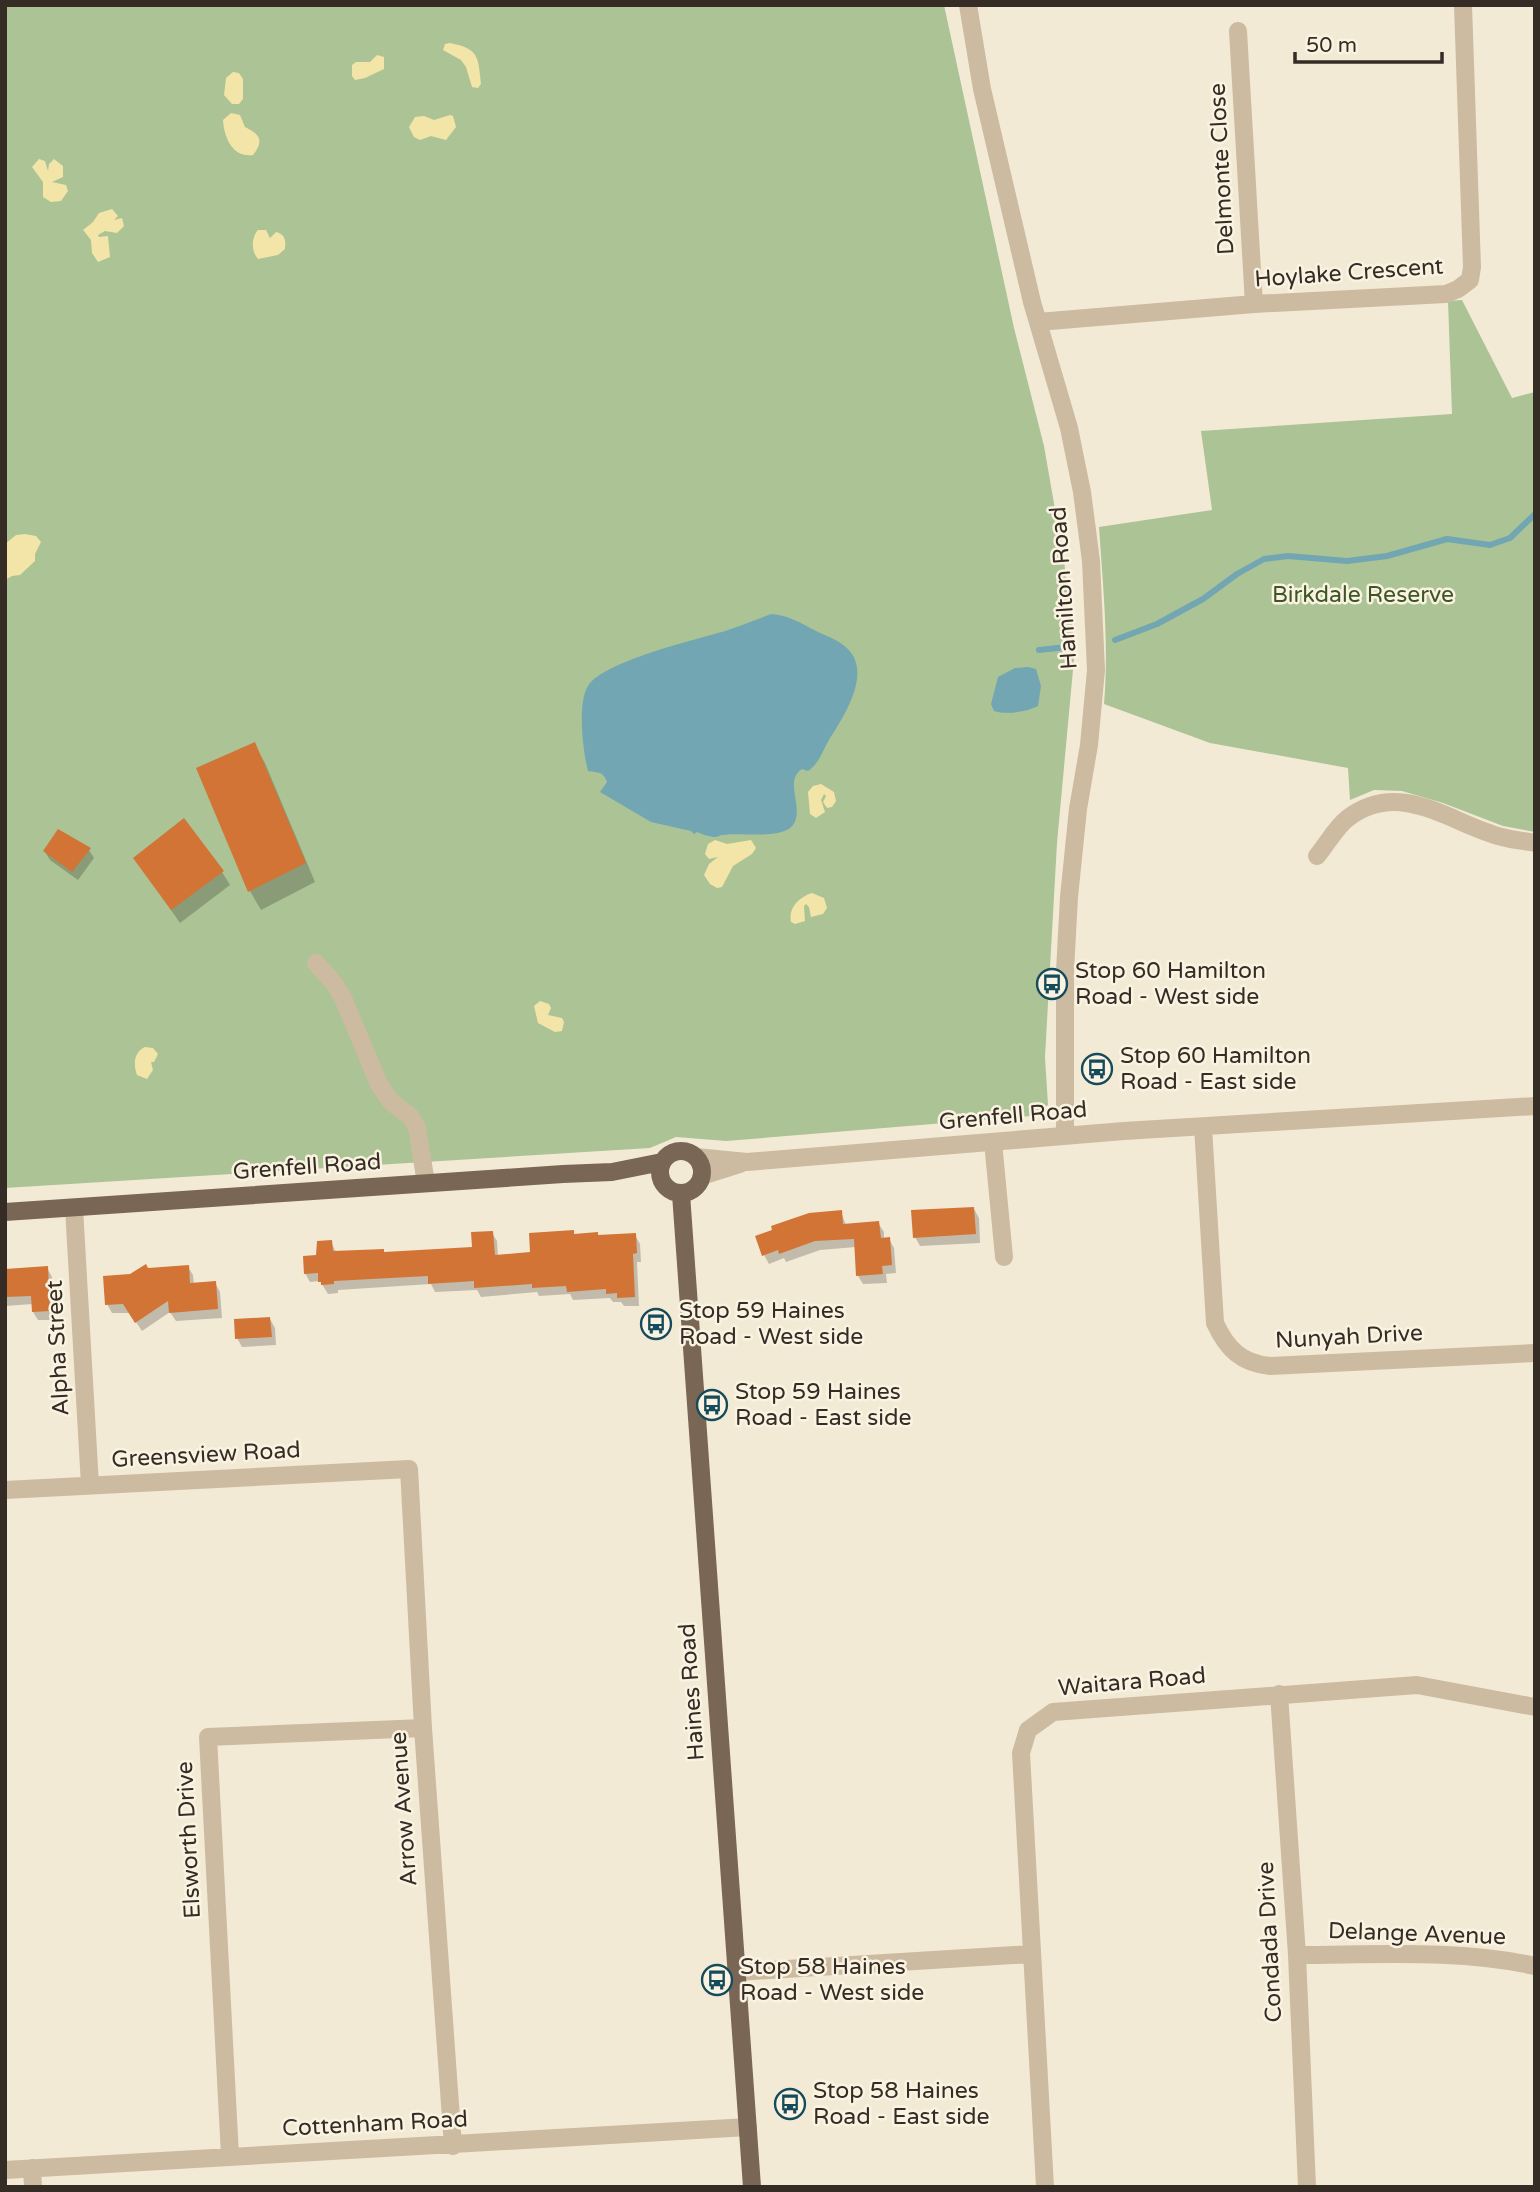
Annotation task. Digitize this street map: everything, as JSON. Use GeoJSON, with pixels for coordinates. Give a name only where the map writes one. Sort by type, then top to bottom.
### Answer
{"type":"FeatureCollection","features":[{"type":"Feature","properties":{"kind":"main road"},"geometry":{"type":"LineString","coordinates":[[681,1150],[696,1157],[701,1164],[702,1176],[696,1187],[681,1194],[672,1192],[663,1183],[659,1172],[662,1162],[668,1155],[681,1150]]}},
{"type":"Feature","properties":{"kind":"main road","name":"Grenfell Road"},"geometry":{"type":"LineString","coordinates":[[5,1212],[612,1172],[662,1162]]}},
{"type":"Feature","properties":{"kind":"main road","name":"Grenfell Road"},"geometry":{"type":"LineString","coordinates":[[612,1172],[663,1183]]}},
{"type":"Feature","properties":{"kind":"main road","name":"Haines Road"},"geometry":{"type":"LineString","coordinates":[[681,1194],[752,2187]]}},
{"type":"Feature","properties":{"kind":"street","name":"Hamilton Road"},"geometry":{"type":"LineString","coordinates":[[968,5],[982,89],[1038,322],[1069,428],[1082,492],[1091,561],[1096,670],[1069,897],[1065,971],[1065,1136]]}},
{"type":"Feature","properties":{"kind":"street","name":"Hoylake Crescent"},"geometry":{"type":"LineString","coordinates":[[1038,322],[1254,304],[1446,294],[1458,289],[1470,280],[1472,254],[1463,5]]}},
{"type":"Feature","properties":{"kind":"street","name":"Delmonte Close"},"geometry":{"type":"LineString","coordinates":[[1238,31],[1254,304]]}},
{"type":"Feature","properties":{"kind":"street"},"geometry":{"type":"LineString","coordinates":[[1317,856],[1347,818],[1373,804],[1402,802],[1441,811],[1501,837],[1535,843]]}},
{"type":"Feature","properties":{"kind":"street"},"geometry":{"type":"LineString","coordinates":[[316,963],[342,996],[379,1084],[391,1102],[414,1122],[420,1138],[426,1183]]}},
{"type":"Feature","properties":{"kind":"street","name":"Grenfell Road"},"geometry":{"type":"LineString","coordinates":[[696,1157],[747,1162],[1203,1126],[1535,1106]]}},
{"type":"Feature","properties":{"kind":"street","name":"Nunyah Drive"},"geometry":{"type":"LineString","coordinates":[[1203,1126],[1215,1324],[1225,1344],[1244,1359],[1258,1365],[1270,1366],[1535,1353]]}},
{"type":"Feature","properties":{"kind":"street"},"geometry":{"type":"LineString","coordinates":[[993,1142],[1004,1257]]}},
{"type":"Feature","properties":{"kind":"street","name":"Grenfell Road"},"geometry":{"type":"LineString","coordinates":[[702,1176],[747,1162]]}},
{"type":"Feature","properties":{"kind":"street","name":"Alpha Street"},"geometry":{"type":"LineString","coordinates":[[74,1208],[90,1486]]}},
{"type":"Feature","properties":{"kind":"street","name":"Greensview Road"},"geometry":{"type":"LineString","coordinates":[[5,1490],[409,1469]]}},
{"type":"Feature","properties":{"kind":"street","name":"Arrow Avenue"},"geometry":{"type":"LineString","coordinates":[[409,1469],[423,1728],[453,2146]]}},
{"type":"Feature","properties":{"kind":"street","name":"Waitara Road"},"geometry":{"type":"LineString","coordinates":[[1045,2187],[1021,1753],[1028,1730],[1053,1712],[1418,1685],[1535,1707]]}},
{"type":"Feature","properties":{"kind":"street","name":"Condada Drive"},"geometry":{"type":"LineString","coordinates":[[1279,1694],[1297,1955],[1307,2187]]}},
{"type":"Feature","properties":{"kind":"street","name":"Elsworth Drive"},"geometry":{"type":"LineString","coordinates":[[230,2156],[208,1737],[423,1728]]}},
{"type":"Feature","properties":{"kind":"street"},"geometry":{"type":"LineString","coordinates":[[737,1972],[1032,1954]]}},
{"type":"Feature","properties":{"kind":"street","name":"Delange Avenue"},"geometry":{"type":"LineString","coordinates":[[1297,1955],[1440,1955],[1505,1959],[1535,1966]]}},
{"type":"Feature","properties":{"kind":"street","name":"Cottenham Road"},"geometry":{"type":"LineString","coordinates":[[5,2170],[748,2127]]}},
{"type":"Feature","properties":{"kind":"street"},"geometry":{"type":"LineString","coordinates":[[32,2168],[33,2187]]}},
{"type":"Feature","properties":{"kind":"green space"},"geometry":{"type":"Polygon","coordinates":[[[5,5],[944,5],[1014,328],[1044,446],[1064,561],[1075,648],[1057,843],[1045,1057],[1048,1105],[1031,1116],[726,1141],[676,1137],[650,1148],[5,1188],[5,5]]]}},
{"type":"Feature","properties":{"kind":"green space","name":"Birkdale Reserve"},"geometry":{"type":"Polygon","coordinates":[[[1462,300],[1512,398],[1535,392],[1535,832],[1503,826],[1402,791],[1374,790],[1350,800],[1348,768],[1210,743],[1104,704],[1106,638],[1099,527],[1212,510],[1201,431],[1452,414],[1448,301],[1462,300]]]}},
{"type":"Feature","properties":{"kind":"sand"},"geometry":{"type":"Polygon","coordinates":[[[445,44],[467,48],[475,55],[481,84],[478,88],[472,87],[461,60],[443,50],[445,44]]]}},
{"type":"Feature","properties":{"kind":"sand"},"geometry":{"type":"Polygon","coordinates":[[[377,55],[384,57],[384,69],[355,80],[352,76],[352,65],[356,62],[370,62],[377,55]]]}},
{"type":"Feature","properties":{"kind":"sand"},"geometry":{"type":"Polygon","coordinates":[[[233,72],[239,73],[243,79],[243,99],[239,104],[232,104],[224,95],[226,78],[233,72]]]}},
{"type":"Feature","properties":{"kind":"sand"},"geometry":{"type":"Polygon","coordinates":[[[231,113],[240,115],[245,127],[259,138],[259,145],[253,155],[235,150],[228,140],[223,120],[231,113]]]}},
{"type":"Feature","properties":{"kind":"sand"},"geometry":{"type":"Polygon","coordinates":[[[424,116],[434,120],[453,116],[456,127],[446,140],[431,136],[420,140],[414,137],[409,127],[415,117],[424,116]]]}},
{"type":"Feature","properties":{"kind":"sand"},"geometry":{"type":"Polygon","coordinates":[[[39,159],[45,161],[48,171],[49,164],[54,159],[63,166],[63,177],[52,182],[66,185],[68,191],[61,201],[51,202],[43,197],[43,182],[32,167],[39,159]]]}},
{"type":"Feature","properties":{"kind":"sand"},"geometry":{"type":"Polygon","coordinates":[[[112,209],[118,216],[114,220],[122,218],[124,226],[117,233],[105,231],[98,235],[108,236],[110,257],[98,262],[92,253],[91,240],[83,230],[99,213],[112,209]]]}},
{"type":"Feature","properties":{"kind":"sand"},"geometry":{"type":"Polygon","coordinates":[[[258,230],[266,230],[270,238],[276,232],[281,234],[285,240],[285,249],[278,255],[258,259],[253,244],[258,230]]]}},
{"type":"Feature","properties":{"kind":"sand"},"geometry":{"type":"Polygon","coordinates":[[[16,535],[36,536],[41,542],[35,554],[35,561],[20,575],[5,580],[5,544],[16,535]]]}},
{"type":"Feature","properties":{"kind":"sand"},"geometry":{"type":"Polygon","coordinates":[[[821,784],[834,792],[836,801],[832,807],[827,808],[823,802],[826,796],[824,794],[821,800],[825,812],[816,818],[810,814],[808,792],[813,786],[821,784]]]}},
{"type":"Feature","properties":{"kind":"sand"},"geometry":{"type":"Polygon","coordinates":[[[715,840],[727,844],[751,840],[756,848],[752,854],[733,866],[722,887],[717,888],[710,884],[704,875],[709,864],[718,857],[709,859],[705,854],[708,844],[715,840]]]}},
{"type":"Feature","properties":{"kind":"sand"},"geometry":{"type":"Polygon","coordinates":[[[812,893],[824,898],[827,908],[823,914],[811,917],[806,904],[805,921],[795,924],[791,922],[791,912],[796,904],[812,893]]]}},
{"type":"Feature","properties":{"kind":"sand"},"geometry":{"type":"Polygon","coordinates":[[[540,1001],[549,1004],[551,1008],[548,1015],[562,1018],[562,1031],[555,1032],[538,1023],[534,1006],[540,1001]]]}},
{"type":"Feature","properties":{"kind":"sand"},"geometry":{"type":"Polygon","coordinates":[[[145,1047],[153,1048],[158,1054],[154,1062],[151,1062],[153,1070],[147,1079],[137,1075],[135,1067],[137,1055],[145,1047]]]}},
{"type":"Feature","properties":{"kind":"water"},"geometry":{"type":"Polygon","coordinates":[[[771,614],[789,618],[836,640],[849,650],[856,664],[856,685],[842,718],[816,763],[808,771],[802,769],[794,780],[797,811],[793,825],[787,830],[770,834],[730,834],[713,837],[697,832],[694,834],[651,822],[600,792],[607,782],[602,774],[588,771],[583,740],[583,704],[588,686],[597,677],[630,660],[771,614]]]}},
{"type":"Feature","properties":{"kind":"water"},"geometry":{"type":"Polygon","coordinates":[[[1015,668],[1036,669],[1041,686],[1038,706],[1016,712],[994,711],[991,704],[998,677],[1015,668]]]}},
{"type":"Feature","properties":{"kind":"building"},"geometry":{"type":"Polygon","coordinates":[[[255,742],[306,863],[248,892],[196,768],[255,742]]]}},
{"type":"Feature","properties":{"kind":"building"},"geometry":{"type":"Polygon","coordinates":[[[184,818],[224,871],[171,910],[133,858],[184,818]]]}},
{"type":"Feature","properties":{"kind":"building"},"geometry":{"type":"Polygon","coordinates":[[[58,829],[91,848],[72,872],[43,851],[58,829]]]}},
{"type":"Feature","properties":{"kind":"building"},"geometry":{"type":"Polygon","coordinates":[[[974,1207],[976,1234],[913,1238],[911,1210],[974,1207]]]}},
{"type":"Feature","properties":{"kind":"building"},"geometry":{"type":"Polygon","coordinates":[[[842,1210],[843,1224],[879,1221],[881,1238],[890,1237],[892,1265],[882,1266],[883,1274],[856,1276],[854,1239],[815,1241],[779,1254],[778,1250],[762,1256],[755,1236],[772,1230],[771,1226],[809,1213],[842,1210]]]}},
{"type":"Feature","properties":{"kind":"building"},"geometry":{"type":"Polygon","coordinates":[[[574,1230],[574,1234],[636,1233],[637,1253],[633,1254],[635,1297],[617,1298],[617,1293],[606,1294],[606,1289],[567,1292],[566,1286],[532,1288],[532,1284],[474,1288],[474,1281],[428,1284],[428,1276],[334,1281],[334,1284],[321,1285],[321,1282],[318,1282],[318,1273],[304,1274],[303,1256],[316,1255],[317,1241],[332,1240],[333,1251],[384,1249],[384,1252],[472,1247],[471,1232],[493,1231],[495,1255],[530,1252],[529,1233],[574,1230]]]}},
{"type":"Feature","properties":{"kind":"building"},"geometry":{"type":"Polygon","coordinates":[[[146,1264],[148,1268],[189,1265],[190,1283],[216,1281],[218,1309],[169,1313],[168,1301],[135,1323],[123,1304],[105,1305],[103,1276],[130,1274],[146,1264]]]}},
{"type":"Feature","properties":{"kind":"building"},"geometry":{"type":"Polygon","coordinates":[[[48,1266],[50,1311],[32,1312],[31,1296],[5,1297],[5,1269],[48,1266]]]}},
{"type":"Feature","properties":{"kind":"building"},"geometry":{"type":"Polygon","coordinates":[[[270,1317],[272,1337],[235,1339],[234,1319],[270,1317]]]}},
{"type":"Feature","properties":{"kind":"waterway"},"geometry":{"type":"LineString","coordinates":[[1115,640],[1157,624],[1203,599],[1237,574],[1264,559],[1288,556],[1347,561],[1387,556],[1447,539],[1490,545],[1510,538],[1535,514]]}},
{"type":"Feature","properties":{"kind":"waterway"},"geometry":{"type":"LineString","coordinates":[[1039,650],[1067,647]]}},
{"type":"Feature","properties":{"kind":"place","name":"Stop 60 Hamilton Road - West side"},"geometry":{"type":"Point","coordinates":[1052,984]}},
{"type":"Feature","properties":{"kind":"place","name":"Stop 60 Hamilton Road - East side"},"geometry":{"type":"Point","coordinates":[1097,1069]}},
{"type":"Feature","properties":{"kind":"place","name":"Stop 59 Haines Road - West side"},"geometry":{"type":"Point","coordinates":[656,1324]}},
{"type":"Feature","properties":{"kind":"place","name":"Stop 59 Haines Road - East side"},"geometry":{"type":"Point","coordinates":[712,1405]}},
{"type":"Feature","properties":{"kind":"place","name":"Stop 58 Haines Road - West side"},"geometry":{"type":"Point","coordinates":[717,1980]}},
{"type":"Feature","properties":{"kind":"place","name":"Stop 58 Haines Road - East side"},"geometry":{"type":"Point","coordinates":[790,2104]}}]}
